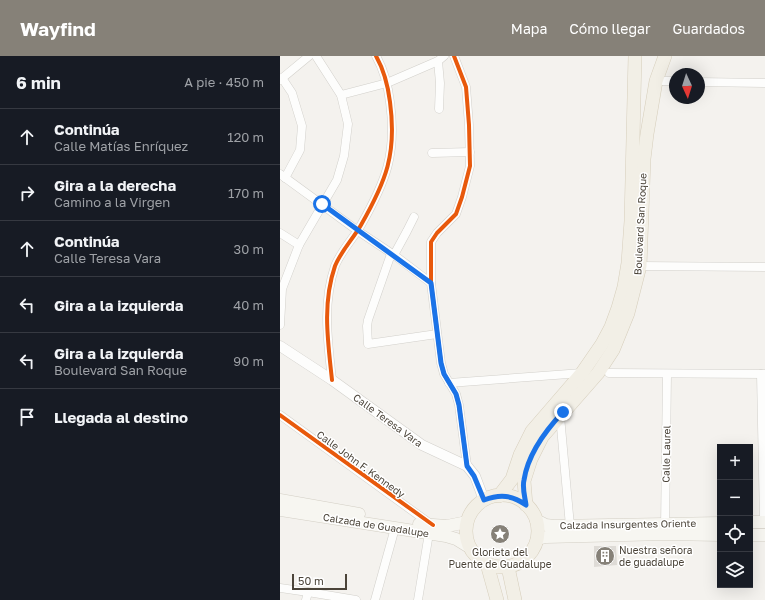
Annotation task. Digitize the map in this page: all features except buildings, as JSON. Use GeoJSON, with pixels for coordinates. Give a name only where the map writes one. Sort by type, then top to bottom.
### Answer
{"type":"FeatureCollection","features":[{"type":"Feature","properties":{"kind":"main road","name":"Boulevard San Roque"},"geometry":{"type":"LineString","coordinates":[[499,496],[512,479],[520,455],[532,431],[582,373],[602,344],[611,326],[624,286],[628,263],[636,56]]}},
{"type":"Feature","properties":{"kind":"main road","name":"Boulevard San Roque"},"geometry":{"type":"LineString","coordinates":[[526,505],[524,481],[531,459],[542,437],[598,373],[613,350],[628,313],[640,266],[644,159],[656,81],[665,56]]}},
{"type":"Feature","properties":{"kind":"main road"},"geometry":{"type":"LineString","coordinates":[[499,496],[509,496],[518,499],[526,505],[536,520],[538,530],[537,539],[533,549],[527,557],[508,567],[497,567],[487,564],[477,557],[469,547],[466,534],[467,522],[474,510],[484,500],[499,496]]}},
{"type":"Feature","properties":{"kind":"main road","name":"Calzada de Guadalupe"},"geometry":{"type":"LineString","coordinates":[[280,502],[399,521],[431,529],[456,539],[469,547]]}},
{"type":"Feature","properties":{"kind":"main road","name":"Calzada de Guadalupe"},"geometry":{"type":"LineString","coordinates":[[280,502],[295,512],[394,528],[431,529],[467,522]]}},
{"type":"Feature","properties":{"kind":"main road","name":"Calzada Insurgentes Oriente"},"geometry":{"type":"LineString","coordinates":[[536,520],[546,525],[554,526],[665,529],[717,535]]}},
{"type":"Feature","properties":{"kind":"main road","name":"Calzada Insurgentes Oriente"},"geometry":{"type":"LineString","coordinates":[[537,539],[546,537],[665,529],[717,522]]}},
{"type":"Feature","properties":{"kind":"main road"},"geometry":{"type":"LineString","coordinates":[[753,522],[765,522]]}},
{"type":"Feature","properties":{"kind":"main road"},"geometry":{"type":"LineString","coordinates":[[753,535],[765,535]]}},
{"type":"Feature","properties":{"kind":"main road"},"geometry":{"type":"LineString","coordinates":[[487,564],[497,600]]}},
{"type":"Feature","properties":{"kind":"main road"},"geometry":{"type":"LineString","coordinates":[[508,567],[515,600]]}},
{"type":"Feature","properties":{"kind":"street"},"geometry":{"type":"LineString","coordinates":[[309,56],[281,79],[292,93],[302,126],[300,150],[283,176],[431,283]]}},
{"type":"Feature","properties":{"kind":"street"},"geometry":{"type":"LineString","coordinates":[[280,325],[281,289],[299,246],[337,180],[344,156],[348,124],[341,95],[316,56]]}},
{"type":"Feature","properties":{"kind":"street"},"geometry":{"type":"LineString","coordinates":[[332,380],[326,317],[328,298],[336,265],[341,254],[358,231],[376,199],[390,160],[392,143],[391,113],[387,83],[376,56]]}},
{"type":"Feature","properties":{"kind":"street"},"geometry":{"type":"LineString","coordinates":[[454,56],[466,87],[470,166],[456,214],[436,233],[431,242],[431,283],[437,334],[444,374],[456,394],[459,405],[467,466],[474,476],[484,500]]}},
{"type":"Feature","properties":{"kind":"street"},"geometry":{"type":"LineString","coordinates":[[341,95],[387,83],[441,59],[439,109]]}},
{"type":"Feature","properties":{"kind":"street"},"geometry":{"type":"LineString","coordinates":[[656,81],[669,81]]}},
{"type":"Feature","properties":{"kind":"street"},"geometry":{"type":"LineString","coordinates":[[705,82],[765,83]]}},
{"type":"Feature","properties":{"kind":"street"},"geometry":{"type":"LineString","coordinates":[[432,153],[470,152]]}},
{"type":"Feature","properties":{"kind":"street"},"geometry":{"type":"LineString","coordinates":[[414,217],[392,254],[368,320],[368,344],[437,334]]}},
{"type":"Feature","properties":{"kind":"street"},"geometry":{"type":"LineString","coordinates":[[280,233],[299,246]]}},
{"type":"Feature","properties":{"kind":"street"},"geometry":{"type":"LineString","coordinates":[[640,266],[765,267]]}},
{"type":"Feature","properties":{"kind":"street","name":"Calle Teresa Vara"},"geometry":{"type":"LineString","coordinates":[[280,346],[332,380],[422,445],[467,466]]}},
{"type":"Feature","properties":{"kind":"street"},"geometry":{"type":"LineString","coordinates":[[449,383],[582,373]]}},
{"type":"Feature","properties":{"kind":"street"},"geometry":{"type":"LineString","coordinates":[[609,373],[763,374],[765,522]]}},
{"type":"Feature","properties":{"kind":"street","name":"Calle Laurel"},"geometry":{"type":"LineString","coordinates":[[665,529],[667,374]]}},
{"type":"Feature","properties":{"kind":"street","name":"Calle John F. Kennedy"},"geometry":{"type":"LineString","coordinates":[[280,415],[431,529]]}},
{"type":"Feature","properties":{"kind":"street"},"geometry":{"type":"LineString","coordinates":[[560,416],[570,526]]}},
{"type":"Feature","properties":{"kind":"street"},"geometry":{"type":"LineString","coordinates":[[375,600],[394,528]]}},
{"type":"Feature","properties":{"kind":"street"},"geometry":{"type":"LineString","coordinates":[[418,600],[431,529]]}},
{"type":"Feature","properties":{"kind":"street"},"geometry":{"type":"LineString","coordinates":[[280,588],[356,600]]}},
{"type":"Feature","properties":{"kind":"street"},"geometry":{"type":"LineString","coordinates":[[306,600],[308,592]]}},
{"type":"Feature","properties":{"kind":"cycle path"},"geometry":{"type":"LineString","coordinates":[[332,380],[327,323],[328,294],[331,280],[335,266],[361,225],[377,195],[388,166],[390,152],[392,120],[389,96],[387,84],[376,56]]}},
{"type":"Feature","properties":{"kind":"cycle path"},"geometry":{"type":"LineString","coordinates":[[454,56],[466,87],[470,166],[456,214],[437,233],[431,242],[431,283],[441,363],[444,374],[456,394],[459,405],[467,466]]}},
{"type":"Feature","properties":{"kind":"cycle path"},"geometry":{"type":"LineString","coordinates":[[280,415],[433,525]]}},
{"type":"Feature","properties":{"kind":"place","name":"Glorieta del Puente de Guadalupe"},"geometry":{"type":"Point","coordinates":[500,534]}},
{"type":"Feature","properties":{"kind":"place","name":"Nuestra señora de guadalupe"},"geometry":{"type":"Point","coordinates":[605,556]}},
{"type":"Feature","properties":{"kind":"route"},"geometry":{"type":"LineString","coordinates":[[322,204],[431,283],[441,363],[444,374],[456,394],[459,405],[467,466],[472,472],[484,500],[491,497],[509,496],[518,499],[526,505],[524,496],[524,481],[531,459],[542,437],[563,412]]}}]}
